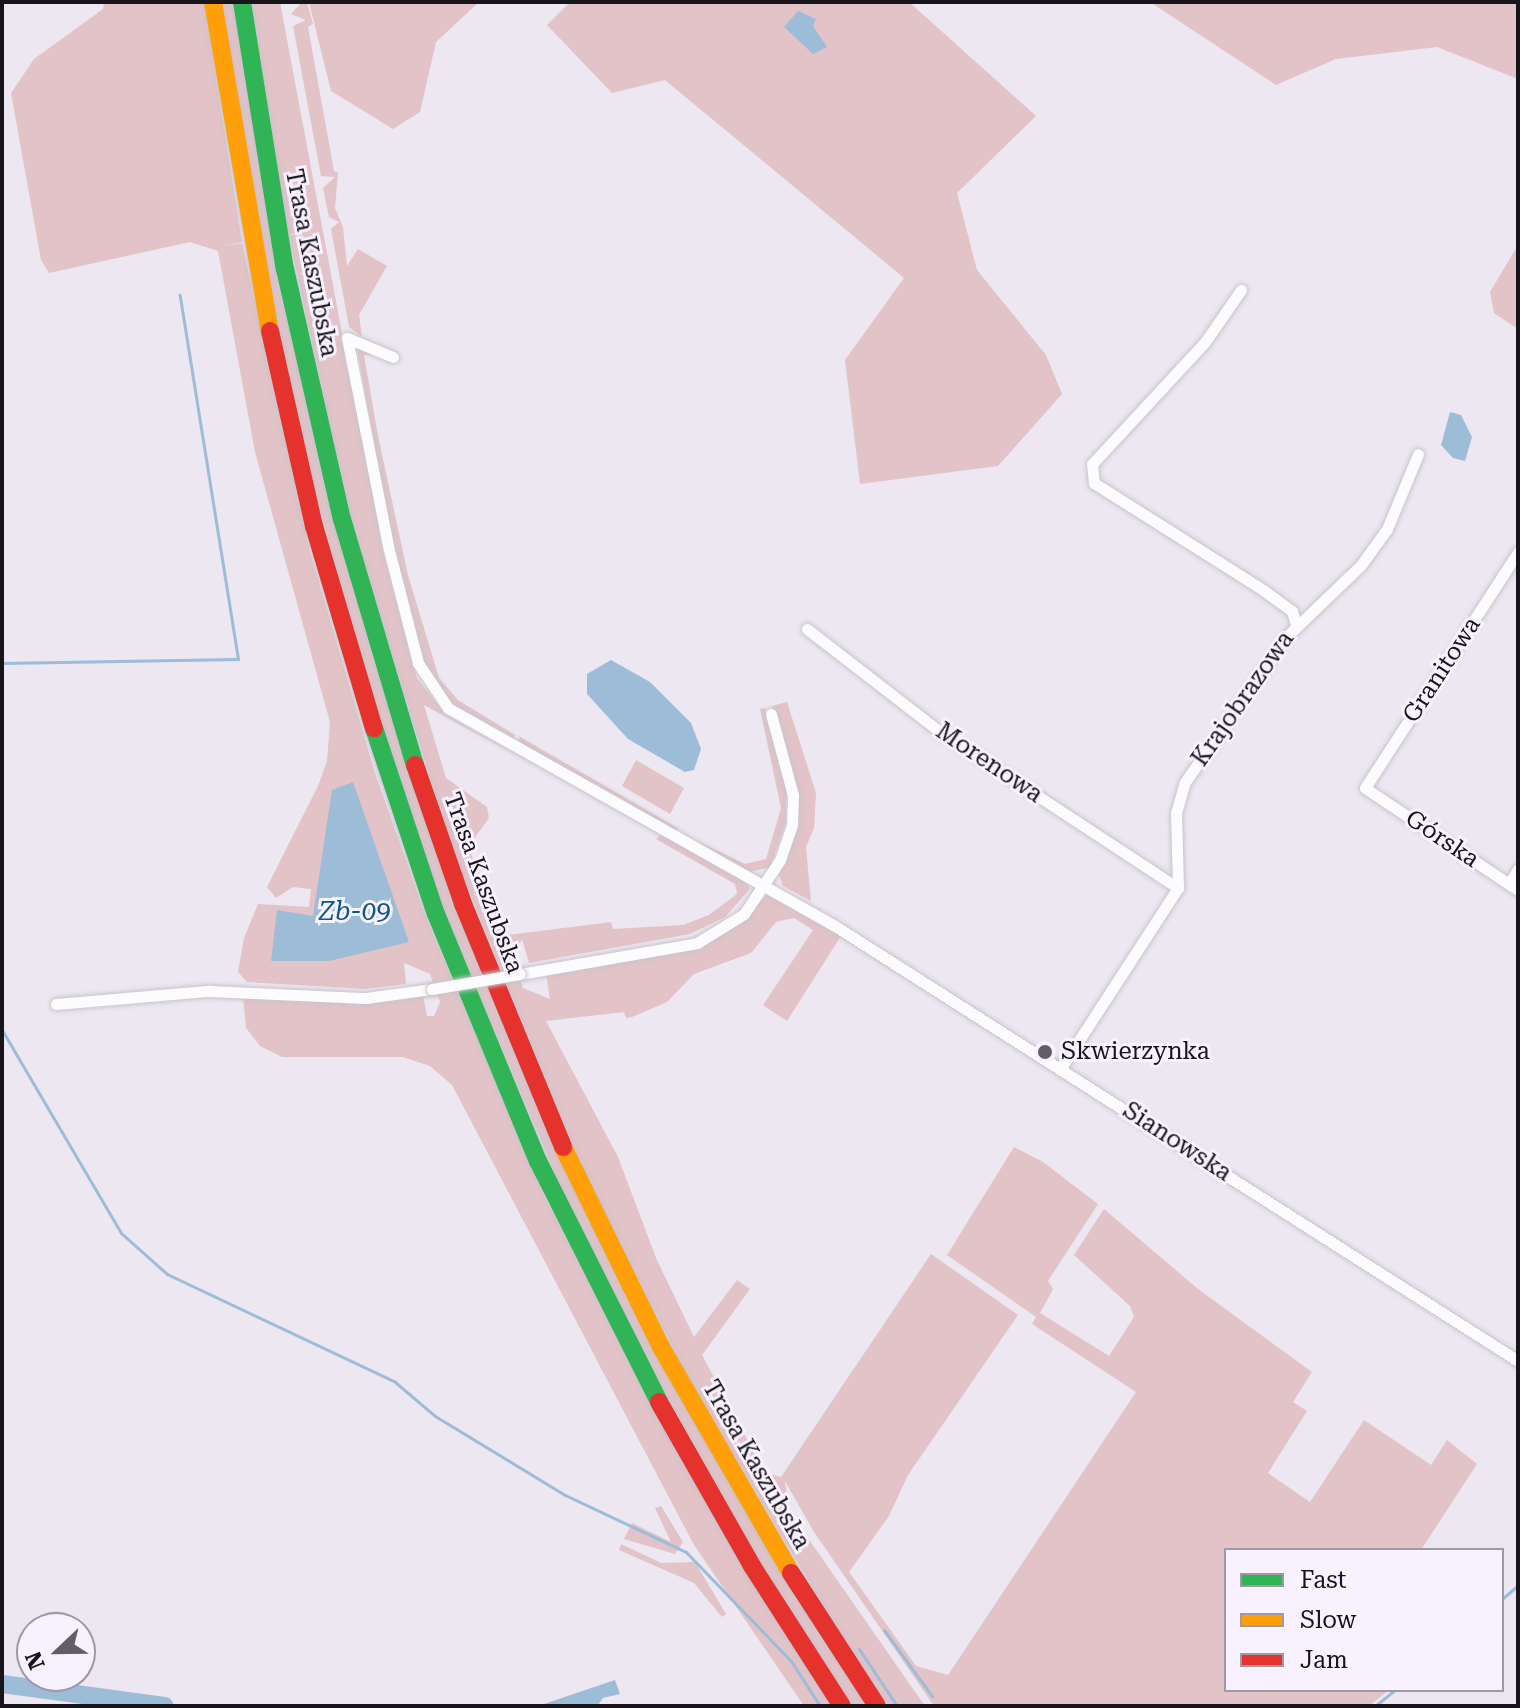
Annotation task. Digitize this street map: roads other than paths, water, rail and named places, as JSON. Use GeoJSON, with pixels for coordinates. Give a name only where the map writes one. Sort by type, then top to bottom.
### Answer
{"type":"FeatureCollection","features":[{"type":"Feature","properties":{"kind":"highway"},"geometry":{"type":"LineString","coordinates":[[213,2],[256,267],[314,526],[384,763],[436,914],[538,1161],[635,1360],[752,1566],[842,1706]]}},
{"type":"Feature","properties":{"kind":"highway","name":"Trasa Kaszubska"},"geometry":{"type":"LineString","coordinates":[[242,2],[285,269],[342,519],[420,782],[463,904],[567,1156],[661,1347],[776,1550],[877,1706]]}},
{"type":"Feature","properties":{"kind":"street"},"geometry":{"type":"LineString","coordinates":[[1241,290],[1205,342],[1092,464],[1094,483],[1263,590],[1292,611],[1296,625]]}},
{"type":"Feature","properties":{"kind":"street","name":"Sianowska"},"geometry":{"type":"LineString","coordinates":[[393,357],[347,338],[388,546],[418,663],[433,692],[457,715],[835,926],[1518,1361]]}},
{"type":"Feature","properties":{"kind":"street","name":"Krajobrazowa"},"geometry":{"type":"LineString","coordinates":[[1178,888],[1176,813],[1185,782],[1250,683],[1296,625],[1361,565],[1378,541],[1418,454]]}},
{"type":"Feature","properties":{"kind":"street","name":"Granitowa"},"geometry":{"type":"LineString","coordinates":[[1365,788],[1518,552]]}},
{"type":"Feature","properties":{"kind":"street","name":"Morenowa"},"geometry":{"type":"LineString","coordinates":[[807,629],[939,731],[1178,888]]}},
{"type":"Feature","properties":{"kind":"street"},"geometry":{"type":"LineString","coordinates":[[56,1004],[209,991],[341,999],[432,989],[697,943],[733,924],[765,885],[785,850],[793,810],[771,714]]}},
{"type":"Feature","properties":{"kind":"street","name":"Górska"},"geometry":{"type":"LineString","coordinates":[[1365,788],[1514,887]]}},
{"type":"Feature","properties":{"kind":"street"},"geometry":{"type":"LineString","coordinates":[[1514,887],[1518,869]]}},
{"type":"Feature","properties":{"kind":"street"},"geometry":{"type":"LineString","coordinates":[[1061,1068],[1178,888]]}},
{"type":"Feature","properties":{"kind":"water"},"geometry":{"type":"Polygon","coordinates":[[[798,11],[816,19],[813,26],[827,47],[813,54],[784,27],[798,11]]]}},
{"type":"Feature","properties":{"kind":"water"},"geometry":{"type":"Polygon","coordinates":[[[1450,412],[1461,415],[1472,437],[1465,461],[1453,458],[1441,445],[1450,412]]]}},
{"type":"Feature","properties":{"kind":"water"},"geometry":{"type":"Polygon","coordinates":[[[611,660],[650,682],[691,723],[701,749],[694,770],[685,772],[628,739],[587,694],[587,674],[611,660]]]}},
{"type":"Feature","properties":{"kind":"water","name":"Zb-09"},"geometry":{"type":"Polygon","coordinates":[[[353,782],[409,942],[329,961],[271,961],[277,910],[313,916],[332,790],[353,782]]]}},
{"type":"Feature","properties":{"kind":"water"},"geometry":{"type":"Polygon","coordinates":[[[615,1680],[620,1694],[603,1698],[598,1705],[538,1706],[615,1680]]]}},
{"type":"Feature","properties":{"kind":"waterway"},"geometry":{"type":"LineString","coordinates":[[2,663],[238,659],[180,295]]}},
{"type":"Feature","properties":{"kind":"waterway"},"geometry":{"type":"LineString","coordinates":[[2,1030],[121,1233],[167,1274],[395,1382],[435,1416],[565,1495],[686,1552],[791,1661],[820,1706]]}},
{"type":"Feature","properties":{"kind":"waterway"},"geometry":{"type":"LineString","coordinates":[[1504,1597],[1518,1585]]}},
{"type":"Feature","properties":{"kind":"waterway"},"geometry":{"type":"LineString","coordinates":[[884,1630],[932,1696]]}},
{"type":"Feature","properties":{"kind":"waterway"},"geometry":{"type":"LineString","coordinates":[[859,1649],[897,1706]]}},
{"type":"Feature","properties":{"kind":"waterway"},"geometry":{"type":"LineString","coordinates":[[2,1684],[165,1706]]}},
{"type":"Feature","properties":{"kind":"waterway"},"geometry":{"type":"LineString","coordinates":[[1375,1706],[1392,1692]]}},
{"type":"Feature","properties":{"kind":"place","name":"Skwierzynka"},"geometry":{"type":"Point","coordinates":[1045,1052]}}]}
